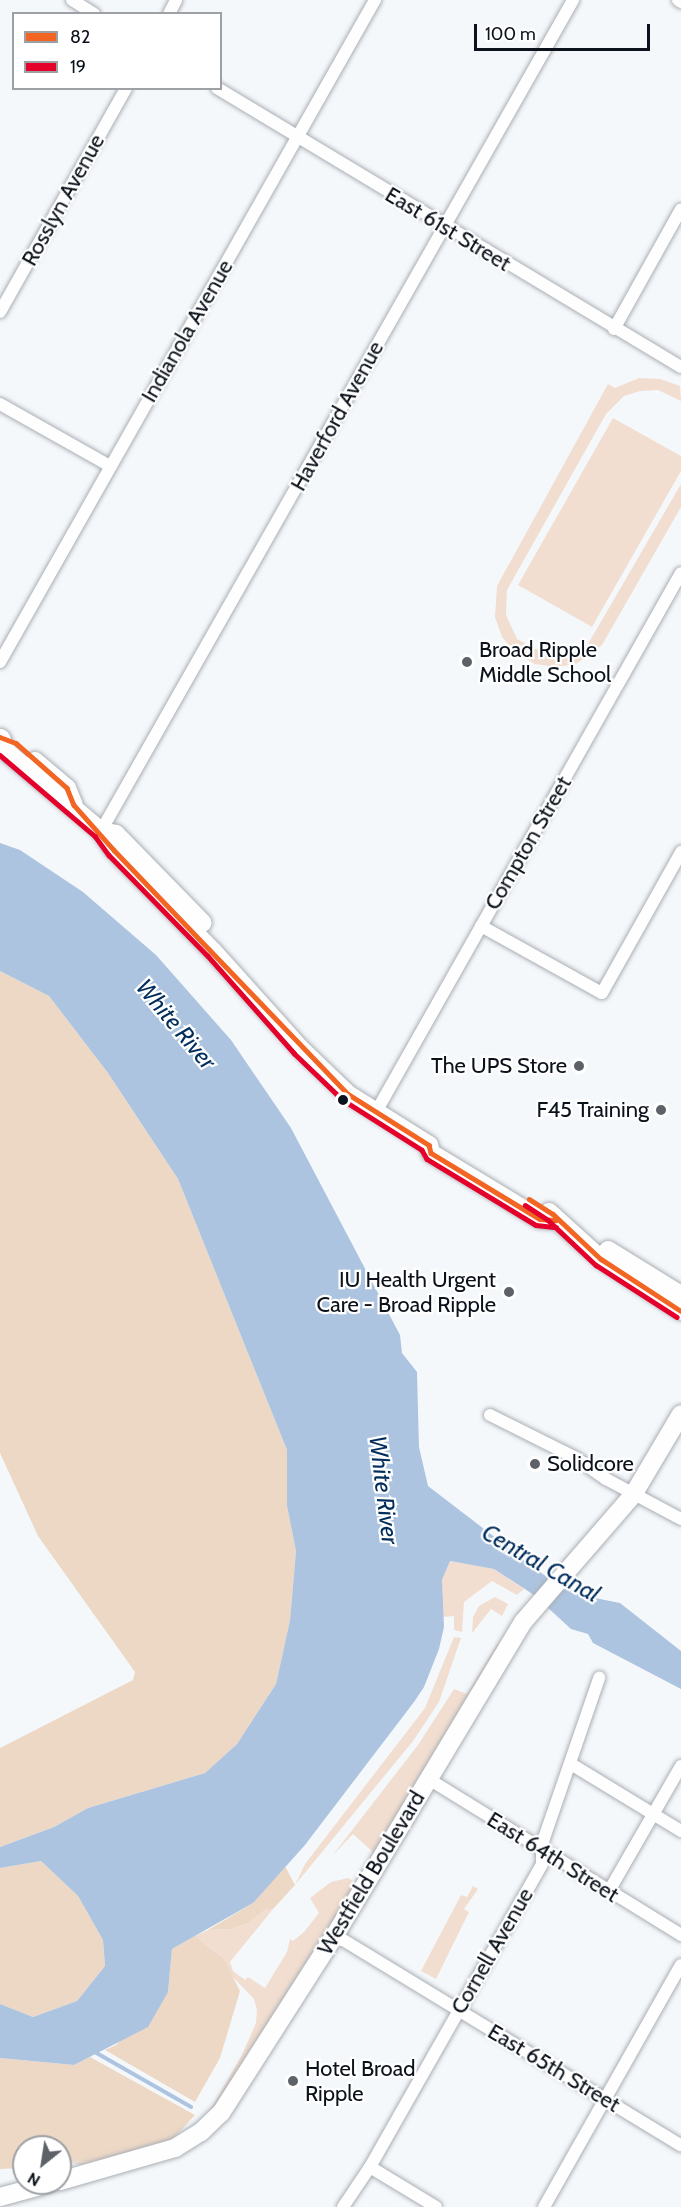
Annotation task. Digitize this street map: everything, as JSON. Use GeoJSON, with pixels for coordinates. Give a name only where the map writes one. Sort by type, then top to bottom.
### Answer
{"type":"FeatureCollection","features":[{"type":"Feature","properties":{"kind":"street"},"geometry":{"type":"LineString","coordinates":[[72,0],[91,12]]}},
{"type":"Feature","properties":{"kind":"street","name":"Indianola Avenue"},"geometry":{"type":"LineString","coordinates":[[0,662],[375,0]]}},
{"type":"Feature","properties":{"kind":"street","name":"Haverford Avenue"},"geometry":{"type":"LineString","coordinates":[[101,831],[573,0]]}},
{"type":"Feature","properties":{"kind":"street","name":"Rosslyn Avenue"},"geometry":{"type":"LineString","coordinates":[[0,312],[125,90]]}},
{"type":"Feature","properties":{"kind":"street","name":"East 61st Street"},"geometry":{"type":"LineString","coordinates":[[220,90],[444,227],[681,367]]}},
{"type":"Feature","properties":{"kind":"street"},"geometry":{"type":"LineString","coordinates":[[614,329],[681,209]]}},
{"type":"Feature","properties":{"kind":"street"},"geometry":{"type":"LineString","coordinates":[[0,404],[110,466]]}},
{"type":"Feature","properties":{"kind":"street","name":"Compton Street"},"geometry":{"type":"LineString","coordinates":[[376,1112],[681,573]]}},
{"type":"Feature","properties":{"kind":"street"},"geometry":{"type":"LineString","coordinates":[[0,737],[3,746],[15,759],[55,795],[74,805],[101,831],[114,850],[348,1094],[429,1146],[438,1143],[553,1214],[556,1220],[589,1246],[601,1259],[681,1311]]}},
{"type":"Feature","properties":{"kind":"street"},"geometry":{"type":"LineString","coordinates":[[481,926],[602,993],[681,852]]}},
{"type":"Feature","properties":{"kind":"street"},"geometry":{"type":"LineString","coordinates":[[589,1246],[602,1246],[681,1295]]}},
{"type":"Feature","properties":{"kind":"street","name":"Westfield Boulevard"},"geometry":{"type":"LineString","coordinates":[[72,2178],[161,2153],[208,2126],[243,2082],[335,1935],[427,1778],[534,1609],[564,1571],[633,1495],[681,1414]]}},
{"type":"Feature","properties":{"kind":"street"},"geometry":{"type":"LineString","coordinates":[[490,1415],[576,1458],[633,1495],[681,1520]]}},
{"type":"Feature","properties":{"kind":"street","name":"Cornell Avenue"},"geometry":{"type":"LineString","coordinates":[[343,2207],[370,2167],[542,1864],[542,1851],[599,1678]]}},
{"type":"Feature","properties":{"kind":"street"},"geometry":{"type":"LineString","coordinates":[[571,1764],[681,1831]]}},
{"type":"Feature","properties":{"kind":"street"},"geometry":{"type":"LineString","coordinates":[[609,1891],[681,1766]]}},
{"type":"Feature","properties":{"kind":"street","name":"East 64th Street"},"geometry":{"type":"LineString","coordinates":[[427,1778],[681,1935]]}},
{"type":"Feature","properties":{"kind":"street","name":"East 65th Street"},"geometry":{"type":"LineString","coordinates":[[335,1935],[681,2145]]}},
{"type":"Feature","properties":{"kind":"street"},"geometry":{"type":"LineString","coordinates":[[544,2207],[681,1965]]}},
{"type":"Feature","properties":{"kind":"street"},"geometry":{"type":"LineString","coordinates":[[370,2167],[436,2207]]}},
{"type":"Feature","properties":{"kind":"shaded area"},"geometry":{"type":"Polygon","coordinates":[[[639,378],[660,379],[680,386],[681,401],[658,390],[640,391],[624,396],[606,414],[507,590],[506,615],[517,639],[547,655],[573,653],[588,644],[681,484],[681,507],[602,645],[576,664],[556,667],[535,664],[516,653],[502,637],[495,617],[497,586],[608,384],[615,388],[639,378]]]}},
{"type":"Feature","properties":{"kind":"shaded area"},"geometry":{"type":"Polygon","coordinates":[[[613,418],[681,456],[681,471],[592,627],[518,585],[613,418]]]}},
{"type":"Feature","properties":{"kind":"shaded area"},"geometry":{"type":"Polygon","coordinates":[[[0,971],[49,996],[108,1073],[178,1179],[287,1450],[287,1506],[296,1551],[290,1620],[276,1684],[237,1744],[205,1773],[88,1808],[54,1827],[0,1847],[0,1748],[133,1680],[135,1672],[38,1536],[0,1453],[0,971]]]}},
{"type":"Feature","properties":{"kind":"shaded area"},"geometry":{"type":"Polygon","coordinates":[[[450,1561],[494,1569],[524,1589],[517,1595],[492,1581],[464,1602],[462,1632],[454,1630],[454,1616],[443,1617],[442,1580],[450,1561]]]}},
{"type":"Feature","properties":{"kind":"shaded area"},"geometry":{"type":"Polygon","coordinates":[[[495,1597],[508,1604],[502,1616],[491,1609],[472,1633],[473,1617],[479,1606],[495,1597]]]}},
{"type":"Feature","properties":{"kind":"shaded area"},"geometry":{"type":"Polygon","coordinates":[[[454,1637],[461,1638],[439,1702],[413,1741],[295,1885],[305,1864],[425,1708],[454,1637]]]}},
{"type":"Feature","properties":{"kind":"shaded area"},"geometry":{"type":"Polygon","coordinates":[[[497,1644],[500,1647],[374,1853],[353,1834],[332,1856],[418,1745],[454,1689],[467,1694],[497,1644]]]}},
{"type":"Feature","properties":{"kind":"shaded area"},"geometry":{"type":"Polygon","coordinates":[[[41,1861],[78,1896],[103,1940],[105,1966],[77,2001],[33,2017],[0,2004],[0,1868],[41,1861]]]}},
{"type":"Feature","properties":{"kind":"shaded area"},"geometry":{"type":"Polygon","coordinates":[[[285,1866],[295,1885],[273,1909],[266,1909],[248,1923],[231,1929],[208,1930],[253,1903],[285,1866]]]}},
{"type":"Feature","properties":{"kind":"shaded area"},"geometry":{"type":"Polygon","coordinates":[[[348,1878],[356,1883],[327,1938],[208,2118],[177,2139],[155,2146],[183,2133],[206,2117],[242,2055],[256,2023],[257,2010],[254,1999],[229,1973],[224,1959],[195,1936],[208,1930],[231,1929],[248,1923],[266,1909],[273,1909],[230,1962],[233,1971],[245,1980],[248,1977],[265,1988],[287,1952],[290,1939],[293,1941],[304,1932],[319,1913],[310,1898],[331,1882],[348,1878]]]}},
{"type":"Feature","properties":{"kind":"shaded area"},"geometry":{"type":"Polygon","coordinates":[[[473,1886],[478,1889],[464,1909],[469,1912],[436,1979],[421,1971],[461,1895],[467,1897],[473,1886]]]}},
{"type":"Feature","properties":{"kind":"shaded area"},"geometry":{"type":"Polygon","coordinates":[[[195,1936],[224,1959],[240,1991],[220,2058],[195,2102],[105,2050],[116,2045],[168,1992],[172,1949],[195,1936]]]}},
{"type":"Feature","properties":{"kind":"shaded area"},"geometry":{"type":"Polygon","coordinates":[[[90,2057],[195,2115],[174,2138],[154,2146],[94,2161],[72,2162],[72,2135],[12,2135],[12,2168],[0,2169],[0,2058],[74,2065],[90,2057]]]}},
{"type":"Feature","properties":{"kind":"shaded area"},"geometry":{"type":"Polygon","coordinates":[[[152,2147],[87,2166],[72,2163],[94,2161],[152,2147]]]}},
{"type":"Feature","properties":{"kind":"water","name":"White River"},"geometry":{"type":"Polygon","coordinates":[[[0,843],[20,850],[83,892],[156,955],[231,1040],[291,1128],[400,1335],[402,1353],[417,1372],[419,1447],[428,1486],[548,1578],[585,1596],[620,1603],[681,1651],[681,1689],[593,1643],[588,1634],[571,1629],[534,1595],[494,1569],[450,1561],[442,1580],[444,1627],[439,1649],[424,1687],[414,1702],[305,1845],[253,1903],[172,1949],[168,1992],[148,2027],[74,2065],[0,2058],[0,2004],[33,2017],[77,2001],[105,1966],[103,1940],[78,1896],[41,1861],[0,1868],[0,1847],[54,1827],[88,1808],[205,1773],[237,1744],[276,1684],[290,1620],[296,1551],[287,1506],[287,1450],[178,1179],[108,1073],[49,996],[0,971],[0,843]]]}},
{"type":"Feature","properties":{"kind":"waterway"},"geometry":{"type":"LineString","coordinates":[[93,2051],[191,2107]]}},
{"type":"Feature","properties":{"kind":"transit line","name":"82"},"geometry":{"type":"LineString","coordinates":[[0,737],[16,743],[67,788],[74,805],[114,850],[348,1094],[429,1145],[431,1153],[540,1219],[556,1220]]}},
{"type":"Feature","properties":{"kind":"transit line","name":"19"},"geometry":{"type":"LineString","coordinates":[[0,755],[95,836],[109,855],[208,956],[294,1053],[343,1100],[422,1150],[427,1159],[536,1225],[556,1227]]}},
{"type":"Feature","properties":{"kind":"transit line","name":"82"},"geometry":{"type":"LineString","coordinates":[[529,1199],[553,1214],[601,1259],[681,1311]]}},
{"type":"Feature","properties":{"kind":"transit line","name":"19"},"geometry":{"type":"LineString","coordinates":[[525,1205],[548,1220],[596,1265],[677,1317]]}},
{"type":"Feature","properties":{"kind":"place","name":"Broad Ripple Middle School"},"geometry":{"type":"Point","coordinates":[467,662]}},
{"type":"Feature","properties":{"kind":"place","name":"The UPS Store"},"geometry":{"type":"Point","coordinates":[579,1066]}},
{"type":"Feature","properties":{"kind":"place","name":"F45 Training"},"geometry":{"type":"Point","coordinates":[661,1110]}},
{"type":"Feature","properties":{"kind":"place","name":"IU Health Urgent Care - Broad Ripple"},"geometry":{"type":"Point","coordinates":[509,1292]}},
{"type":"Feature","properties":{"kind":"place","name":"Solidcore"},"geometry":{"type":"Point","coordinates":[535,1464]}},
{"type":"Feature","properties":{"kind":"place","name":"Hotel Broad Ripple"},"geometry":{"type":"Point","coordinates":[293,2081]}},
{"type":"Feature","properties":{"kind":"water label","name":"Central Canal"},"geometry":{"type":"Point","coordinates":[541,1563]}}]}
